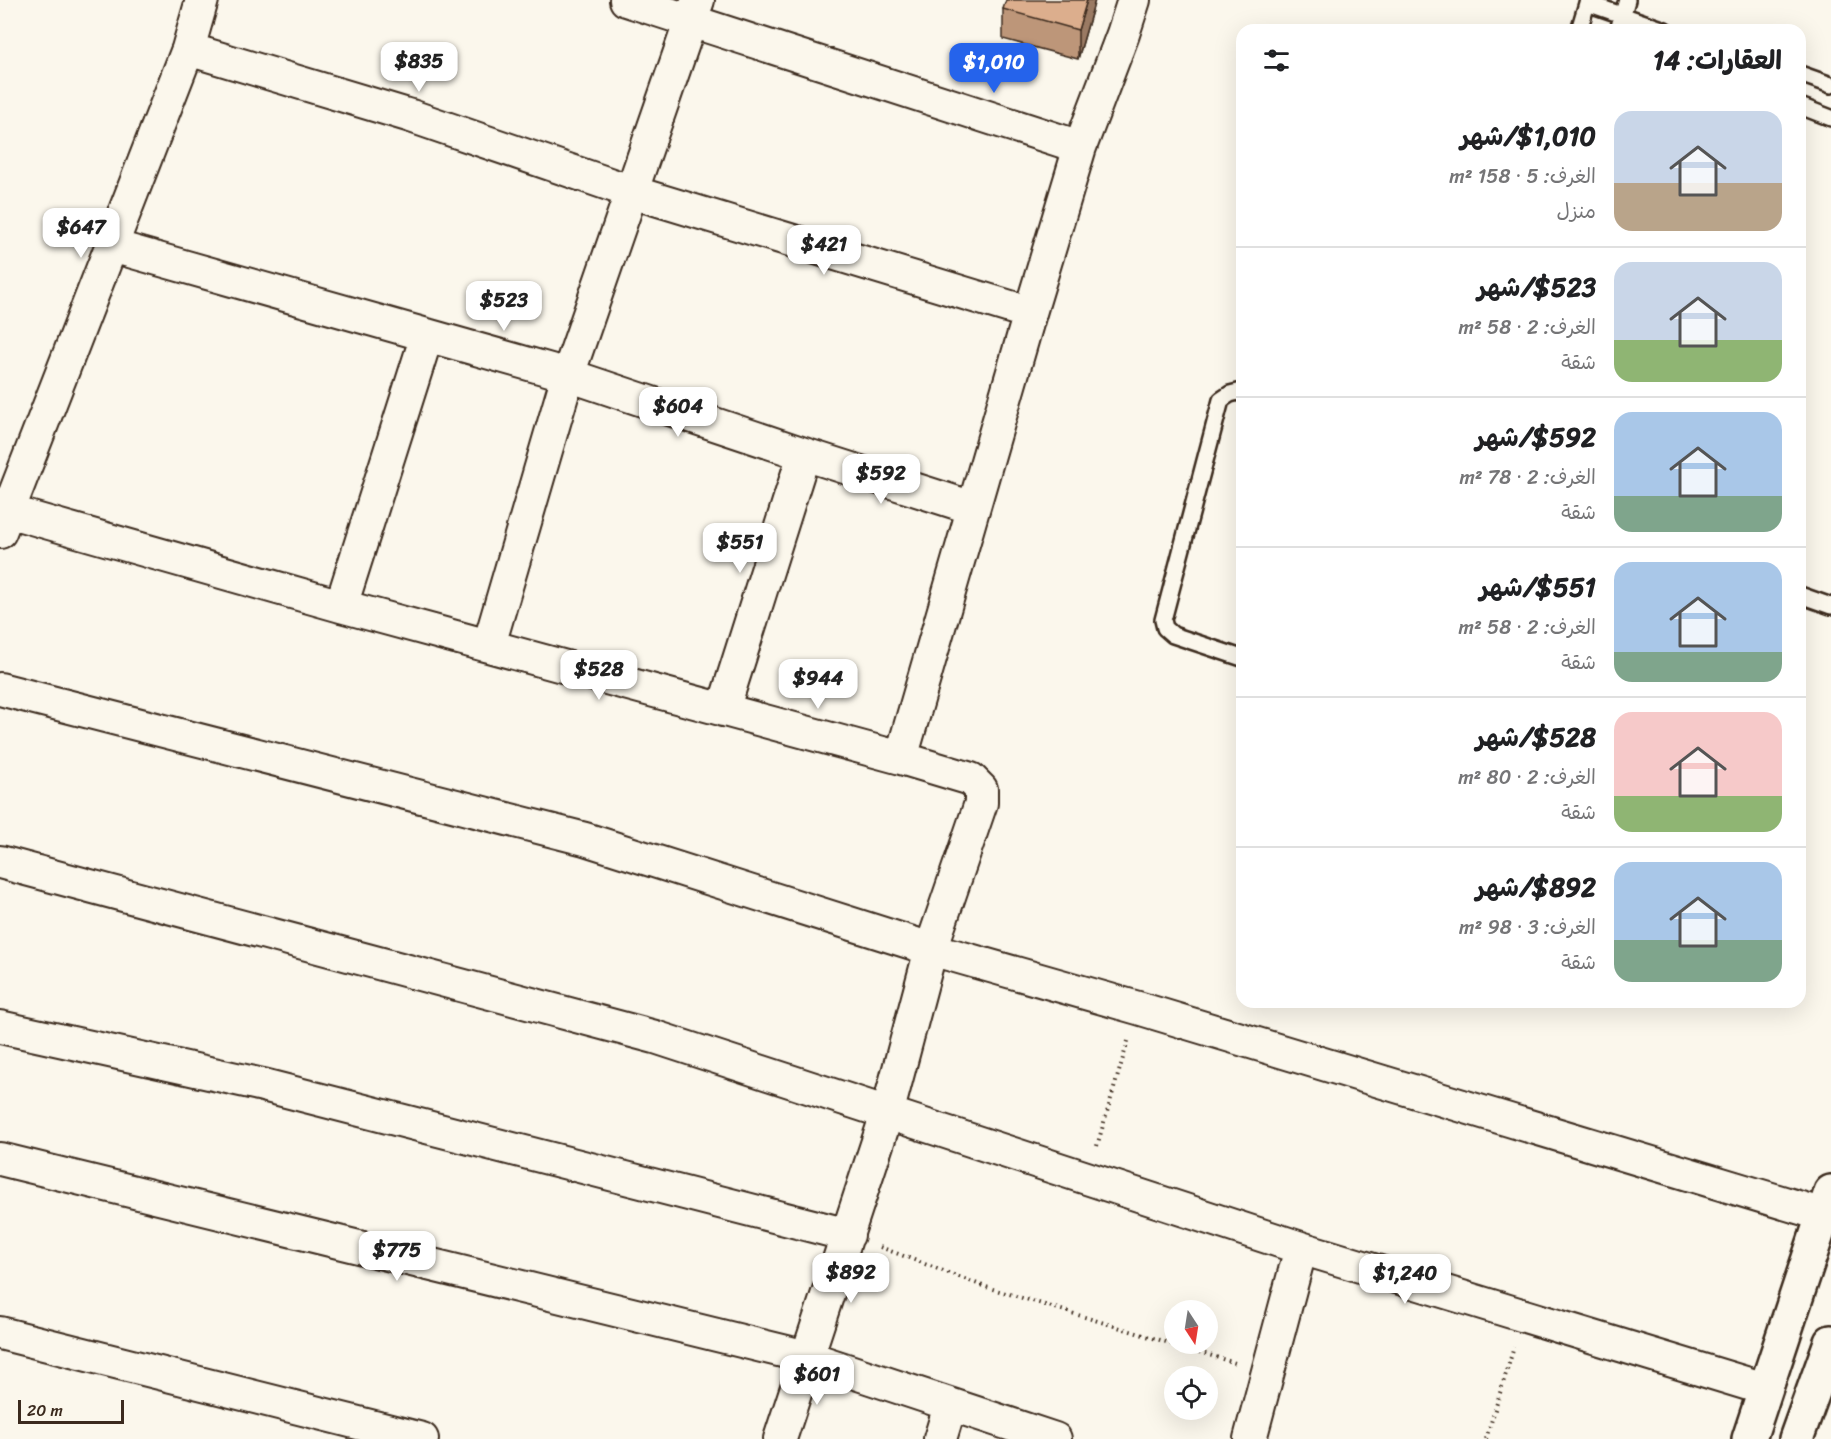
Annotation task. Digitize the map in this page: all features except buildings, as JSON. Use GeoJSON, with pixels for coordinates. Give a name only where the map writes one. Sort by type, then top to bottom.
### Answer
{"type":"FeatureCollection","features":[{"type":"Feature","properties":{"kind":"street"},"geometry":{"type":"LineString","coordinates":[[202,0],[188,49],[3,518],[489,645],[901,758],[971,779],[981,789],[981,803],[931,949],[887,1114],[780,1439]]}},
{"type":"Feature","properties":{"kind":"street"},"geometry":{"type":"LineString","coordinates":[[626,0],[695,11],[1080,147]]}},
{"type":"Feature","properties":{"kind":"street"},"geometry":{"type":"LineString","coordinates":[[901,758],[1080,147],[1124,34],[1134,0]]}},
{"type":"Feature","properties":{"kind":"street"},"geometry":{"type":"LineString","coordinates":[[489,645],[568,375],[695,11]]}},
{"type":"Feature","properties":{"kind":"street"},"geometry":{"type":"LineString","coordinates":[[188,49],[411,116],[632,192],[1030,313]]}},
{"type":"Feature","properties":{"kind":"street"},"geometry":{"type":"LineString","coordinates":[[112,246],[568,375],[974,508]]}},
{"type":"Feature","properties":{"kind":"street"},"geometry":{"type":"LineString","coordinates":[[341,606],[427,336]]}},
{"type":"Feature","properties":{"kind":"street"},"geometry":{"type":"LineString","coordinates":[[723,710],[804,454]]}},
{"type":"Feature","properties":{"kind":"street"},"geometry":{"type":"LineString","coordinates":[[0,688],[585,839],[931,949],[1827,1204],[1749,1439]]}},
{"type":"Feature","properties":{"kind":"street"},"geometry":{"type":"LineString","coordinates":[[0,862],[655,1037],[1301,1248],[1765,1389]]}},
{"type":"Feature","properties":{"kind":"street"},"geometry":{"type":"LineString","coordinates":[[0,1027],[262,1085],[848,1235]]}},
{"type":"Feature","properties":{"kind":"street"},"geometry":{"type":"LineString","coordinates":[[0,1159],[807,1357],[1054,1439]]}},
{"type":"Feature","properties":{"kind":"street"},"geometry":{"type":"LineString","coordinates":[[1250,1439],[1301,1248]]}},
{"type":"Feature","properties":{"kind":"street"},"geometry":{"type":"LineString","coordinates":[[0,1333],[422,1439]]}},
{"type":"Feature","properties":{"kind":"street"},"geometry":{"type":"LineString","coordinates":[[1796,1439],[1831,1342]]}},
{"type":"Feature","properties":{"kind":"street"},"geometry":{"type":"LineString","coordinates":[[940,1439],[950,1406]]}},
{"type":"Feature","properties":{"kind":"lane"},"geometry":{"type":"LineString","coordinates":[[1581,24],[1588,2],[1620,23],[1627,0]]}},
{"type":"Feature","properties":{"kind":"lane"},"geometry":{"type":"LineString","coordinates":[[1806,76],[1831,85]]}},
{"type":"Feature","properties":{"kind":"lane"},"geometry":{"type":"LineString","coordinates":[[1806,108],[1831,118]]}},
{"type":"Feature","properties":{"kind":"lane"},"geometry":{"type":"LineString","coordinates":[[1236,392],[1221,400],[1162,620],[1173,634],[1236,656]]}},
{"type":"Feature","properties":{"kind":"lane"},"geometry":{"type":"LineString","coordinates":[[1806,597],[1831,606]]}},
{"type":"Feature","properties":{"kind":"path"},"geometry":{"type":"LineString","coordinates":[[1088,1178],[1138,1008]]}},
{"type":"Feature","properties":{"kind":"path"},"geometry":{"type":"LineString","coordinates":[[848,1235],[983,1286],[1267,1372]]}},
{"type":"Feature","properties":{"kind":"path"},"geometry":{"type":"LineString","coordinates":[[1486,1439],[1524,1314]]}}]}
